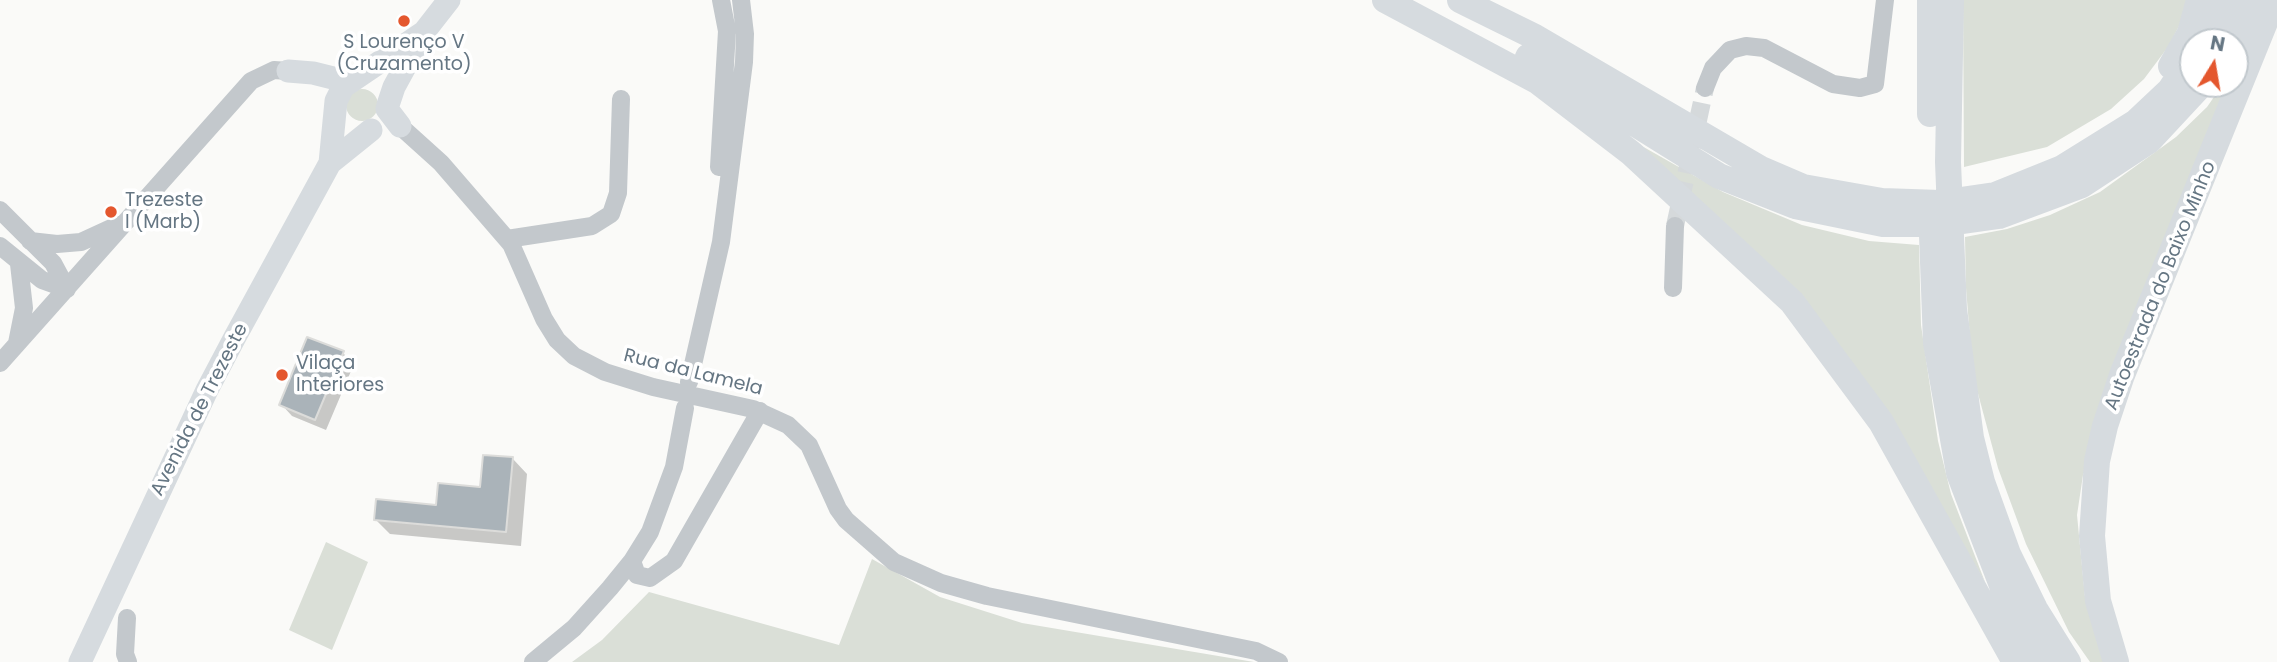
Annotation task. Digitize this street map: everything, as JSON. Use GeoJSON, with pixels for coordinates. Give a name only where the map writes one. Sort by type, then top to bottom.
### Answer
{"type":"FeatureCollection","features":[{"type":"Feature","properties":{"kind":"highway"},"geometry":{"type":"LineString","coordinates":[[1385,0],[1537,81],[1631,153],[1792,302],[1881,422],[2015,662]]}},
{"type":"Feature","properties":{"kind":"highway"},"geometry":{"type":"LineString","coordinates":[[1409,0],[1542,64],[1719,176],[1795,206],[1882,212]]}},
{"type":"Feature","properties":{"kind":"highway"},"geometry":{"type":"LineString","coordinates":[[1460,0],[1535,37],[1761,169],[1803,187],[1882,212],[1942,224],[1997,206],[2082,185],[2149,141],[2189,98]]}},
{"type":"Feature","properties":{"kind":"highway"},"geometry":{"type":"LineString","coordinates":[[1930,0],[1933,284],[1936,343],[1948,420],[1959,473],[1978,527],[2008,601],[2040,662]]}},
{"type":"Feature","properties":{"kind":"highway"},"geometry":{"type":"LineString","coordinates":[[1951,0],[1948,162],[1954,309],[1971,438],[1982,482],[2008,554],[2035,609],[2068,662]]}},
{"type":"Feature","properties":{"kind":"highway"},"geometry":{"type":"LineString","coordinates":[[2080,160],[2114,122],[2156,86],[2181,52],[2199,0]]}},
{"type":"Feature","properties":{"kind":"highway"},"geometry":{"type":"LineString","coordinates":[[2210,28],[2227,0]]}},
{"type":"Feature","properties":{"kind":"highway"},"geometry":{"type":"LineString","coordinates":[[2238,28],[2254,0]]}},
{"type":"Feature","properties":{"kind":"highway","name":"Autoestrada do Baixo Minho"},"geometry":{"type":"LineString","coordinates":[[2116,662],[2098,601],[2092,536],[2097,461],[2105,426],[2122,375],[2274,0]]}},
{"type":"Feature","properties":{"kind":"highway"},"geometry":{"type":"LineString","coordinates":[[1997,206],[2080,160],[2136,122],[2170,90],[2179,76]]}},
{"type":"Feature","properties":{"kind":"main road"},"geometry":{"type":"LineString","coordinates":[[330,163],[386,118],[394,87],[424,32],[449,0]]}},
{"type":"Feature","properties":{"kind":"main road"},"geometry":{"type":"LineString","coordinates":[[330,163],[338,94],[424,32]]}},
{"type":"Feature","properties":{"kind":"main road"},"geometry":{"type":"LineString","coordinates":[[288,71],[378,85],[386,118]]}},
{"type":"Feature","properties":{"kind":"main road"},"geometry":{"type":"LineString","coordinates":[[288,71],[337,111],[349,128],[356,131],[386,118]]}},
{"type":"Feature","properties":{"kind":"main road","name":"Avenida de Trezeste"},"geometry":{"type":"LineString","coordinates":[[80,662],[207,390],[330,163]]}},
{"type":"Feature","properties":{"kind":"street"},"geometry":{"type":"LineString","coordinates":[[721,0],[727,31],[722,132],[713,234],[689,382],[721,242],[744,62],[741,0]]}},
{"type":"Feature","properties":{"kind":"street"},"geometry":{"type":"LineString","coordinates":[[1705,88],[1713,68],[1730,50],[1746,46],[1764,48],[1833,84],[1860,88],[1875,84],[1885,0]]}},
{"type":"Feature","properties":{"kind":"street"},"geometry":{"type":"LineString","coordinates":[[0,363],[251,81],[274,70],[288,71]]}},
{"type":"Feature","properties":{"kind":"street"},"geometry":{"type":"LineString","coordinates":[[507,239],[592,226],[607,218],[618,193],[621,99]]}},
{"type":"Feature","properties":{"kind":"street","name":"Rua da Lamela"},"geometry":{"type":"LineString","coordinates":[[386,118],[441,163],[507,239],[556,340],[574,356],[605,372],[653,387],[760,411],[799,433],[808,445],[838,509],[865,538],[894,562],[941,583],[1027,606],[1256,651],[1279,662]]}},
{"type":"Feature","properties":{"kind":"street"},"geometry":{"type":"LineString","coordinates":[[0,210],[53,263],[67,289]]}},
{"type":"Feature","properties":{"kind":"street"},"geometry":{"type":"LineString","coordinates":[[30,241],[57,244],[81,242],[130,218]]}},
{"type":"Feature","properties":{"kind":"street"},"geometry":{"type":"LineString","coordinates":[[1673,288],[1675,226]]}},
{"type":"Feature","properties":{"kind":"street"},"geometry":{"type":"LineString","coordinates":[[0,246],[42,280],[67,289]]}},
{"type":"Feature","properties":{"kind":"street"},"geometry":{"type":"LineString","coordinates":[[17,343],[24,308],[19,264]]}},
{"type":"Feature","properties":{"kind":"street"},"geometry":{"type":"LineString","coordinates":[[533,662],[574,628],[632,561],[649,532],[674,467],[685,408]]}},
{"type":"Feature","properties":{"kind":"street"},"geometry":{"type":"LineString","coordinates":[[632,561],[637,575],[650,578],[674,561],[760,411]]}},
{"type":"Feature","properties":{"kind":"street"},"geometry":{"type":"LineString","coordinates":[[127,618],[125,654],[128,662]]}},
{"type":"Feature","properties":{"kind":"shaded area"},"geometry":{"type":"Polygon","coordinates":[[[1963,0],[2188,0],[2188,9],[2168,47],[2144,79],[2111,109],[2047,147],[1964,167],[1963,0]]]}},
{"type":"Feature","properties":{"kind":"shaded area"},"geometry":{"type":"Polygon","coordinates":[[[362,89],[373,94],[378,105],[373,116],[362,121],[351,116],[346,105],[351,94],[362,89]]]}},
{"type":"Feature","properties":{"kind":"shaded area"},"geometry":{"type":"Polygon","coordinates":[[[2213,98],[2223,98],[2083,475],[2077,515],[2085,597],[2104,662],[2090,662],[2069,632],[2026,544],[1998,468],[1973,375],[1965,237],[2007,229],[2050,215],[2100,192],[2176,137],[2213,98]]]}},
{"type":"Feature","properties":{"kind":"shaded area"},"geometry":{"type":"Polygon","coordinates":[[[1640,145],[1723,192],[1802,225],[1869,241],[1919,245],[1921,325],[1938,441],[1951,494],[1985,582],[1887,418],[1640,145]]]}},
{"type":"Feature","properties":{"kind":"shaded area"},"geometry":{"type":"Polygon","coordinates":[[[326,542],[368,562],[332,650],[289,630],[326,542]]]}},
{"type":"Feature","properties":{"kind":"shaded area"},"geometry":{"type":"Polygon","coordinates":[[[872,559],[940,597],[1022,623],[1254,662],[572,662],[602,640],[649,592],[839,645],[872,559]]]}},
{"type":"Feature","properties":{"kind":"building"},"geometry":{"type":"Polygon","coordinates":[[[307,337],[344,351],[315,420],[279,405],[307,337]]]}},
{"type":"Feature","properties":{"kind":"building"},"geometry":{"type":"Polygon","coordinates":[[[483,455],[513,457],[506,532],[374,520],[376,499],[436,505],[438,483],[480,487],[483,455]]]}},
{"type":"Feature","properties":{"kind":"tunnel"},"geometry":{"type":"LineString","coordinates":[[1675,226],[1705,88]]}},
{"type":"Feature","properties":{"kind":"place","name":"S Lourenço V (Cruzamento)"},"geometry":{"type":"Point","coordinates":[404,21]}},
{"type":"Feature","properties":{"kind":"place","name":"Trezeste I (Marb)"},"geometry":{"type":"Point","coordinates":[111,212]}},
{"type":"Feature","properties":{"kind":"place","name":"Vilaça Interiores"},"geometry":{"type":"Point","coordinates":[282,375]}}]}
